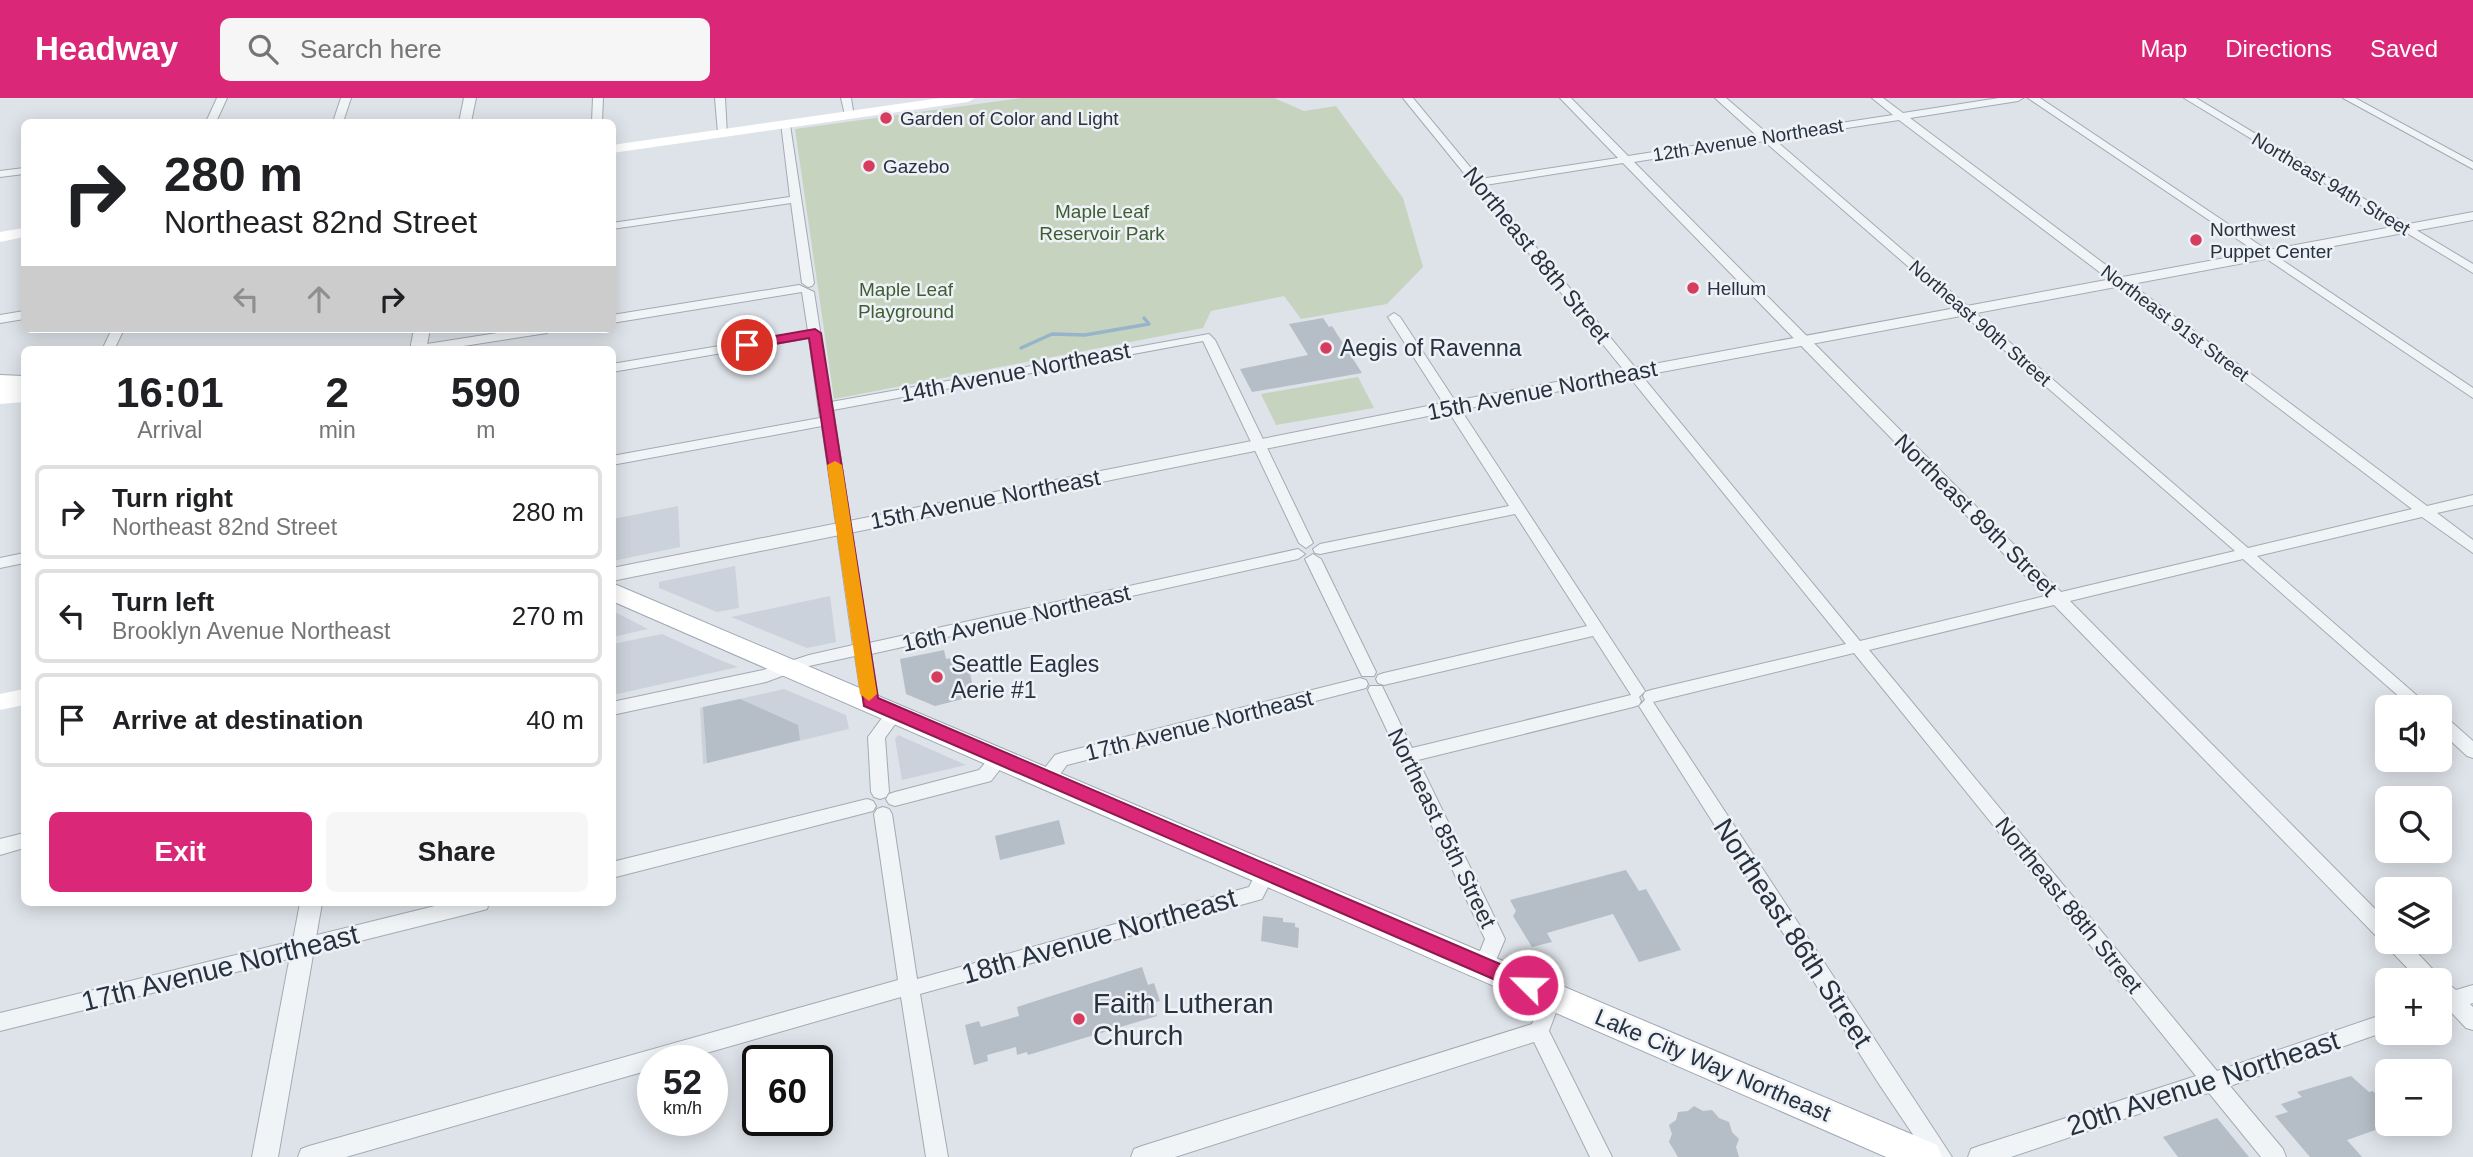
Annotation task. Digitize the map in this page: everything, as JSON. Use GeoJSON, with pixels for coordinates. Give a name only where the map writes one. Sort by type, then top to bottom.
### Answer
{"type":"FeatureCollection","features":[{"type":"Feature","properties":{"kind":"main road"},"geometry":{"type":"LineString","coordinates":[[616,148],[968,98]]}},
{"type":"Feature","properties":{"kind":"main road"},"geometry":{"type":"LineString","coordinates":[[0,237],[21,234]]}},
{"type":"Feature","properties":{"kind":"main road"},"geometry":{"type":"LineString","coordinates":[[5,385],[21,395]]}},
{"type":"Feature","properties":{"kind":"main road","name":"Lake City Way Northeast"},"geometry":{"type":"LineString","coordinates":[[616,593],[1925,1157]]}},
{"type":"Feature","properties":{"kind":"main road"},"geometry":{"type":"LineString","coordinates":[[0,702],[21,698]]}},
{"type":"Feature","properties":{"kind":"street"},"geometry":{"type":"LineString","coordinates":[[212,119],[222,98]]}},
{"type":"Feature","properties":{"kind":"street"},"geometry":{"type":"LineString","coordinates":[[339,119],[346,98]]}},
{"type":"Feature","properties":{"kind":"street"},"geometry":{"type":"LineString","coordinates":[[466,119],[470,98]]}},
{"type":"Feature","properties":{"kind":"street"},"geometry":{"type":"LineString","coordinates":[[597,119],[598,98]]}},
{"type":"Feature","properties":{"kind":"street"},"geometry":{"type":"LineString","coordinates":[[720,98],[723,133]]}},
{"type":"Feature","properties":{"kind":"street"},"geometry":{"type":"LineString","coordinates":[[846,98],[850,115]]}},
{"type":"Feature","properties":{"kind":"street","name":"Northeast 88th Street"},"geometry":{"type":"LineString","coordinates":[[1408,98],[2276,1157]]}},
{"type":"Feature","properties":{"kind":"street","name":"Northeast 89th Street"},"geometry":{"type":"LineString","coordinates":[[1565,98],[2375,922]]}},
{"type":"Feature","properties":{"kind":"street","name":"Northeast 90th Street"},"geometry":{"type":"LineString","coordinates":[[1720,98],[2408,695]]}},
{"type":"Feature","properties":{"kind":"street","name":"Northeast 91st Street"},"geometry":{"type":"LineString","coordinates":[[1877,98],[2473,548]]}},
{"type":"Feature","properties":{"kind":"street","name":"12th Avenue Northeast"},"geometry":{"type":"LineString","coordinates":[[1477,183],[2018,98]]}},
{"type":"Feature","properties":{"kind":"street"},"geometry":{"type":"LineString","coordinates":[[2033,98],[2473,394]]}},
{"type":"Feature","properties":{"kind":"street","name":"Northeast 94th Street"},"geometry":{"type":"LineString","coordinates":[[2189,98],[2473,269]]}},
{"type":"Feature","properties":{"kind":"street"},"geometry":{"type":"LineString","coordinates":[[2348,98],[2473,166]]}},
{"type":"Feature","properties":{"kind":"street"},"geometry":{"type":"LineString","coordinates":[[785,125],[805,288],[815,333],[870,702]]}},
{"type":"Feature","properties":{"kind":"street"},"geometry":{"type":"LineString","coordinates":[[0,174],[21,171]]}},
{"type":"Feature","properties":{"kind":"street"},"geometry":{"type":"LineString","coordinates":[[616,225],[796,199]]}},
{"type":"Feature","properties":{"kind":"street","name":"15th Avenue Northeast"},"geometry":{"type":"LineString","coordinates":[[616,574],[1451,406],[2473,216]]}},
{"type":"Feature","properties":{"kind":"street"},"geometry":{"type":"LineString","coordinates":[[616,318],[805,288]]}},
{"type":"Feature","properties":{"kind":"street"},"geometry":{"type":"LineString","coordinates":[[0,319],[21,316]]}},
{"type":"Feature","properties":{"kind":"street","name":"Northeast 86th Street"},"geometry":{"type":"LineString","coordinates":[[1394,317],[1884,1074],[1941,1157]]}},
{"type":"Feature","properties":{"kind":"street"},"geometry":{"type":"LineString","coordinates":[[442,346],[522,333]]}},
{"type":"Feature","properties":{"kind":"street"},"geometry":{"type":"LineString","coordinates":[[616,367],[815,333]]}},
{"type":"Feature","properties":{"kind":"street","name":"14th Avenue Northeast"},"geometry":{"type":"LineString","coordinates":[[616,460],[1205,337]]}},
{"type":"Feature","properties":{"kind":"street","name":"Northeast 85th Street"},"geometry":{"type":"LineString","coordinates":[[1205,337],[1494,939],[1484,966]]}},
{"type":"Feature","properties":{"kind":"street"},"geometry":{"type":"LineString","coordinates":[[1407,756],[2473,500]]}},
{"type":"Feature","properties":{"kind":"street","name":"16th Avenue Northeast"},"geometry":{"type":"LineString","coordinates":[[616,708],[765,676],[788,666],[862,649],[884,648],[1309,551],[1517,509]]}},
{"type":"Feature","properties":{"kind":"street"},"geometry":{"type":"LineString","coordinates":[[0,563],[21,559]]}},
{"type":"Feature","properties":{"kind":"street","name":"17th Avenue Northeast"},"geometry":{"type":"LineString","coordinates":[[1046,778],[1061,760],[1372,681],[1596,630]]}},
{"type":"Feature","properties":{"kind":"street"},"geometry":{"type":"LineString","coordinates":[[896,712],[876,737],[881,803],[937,1157]]}},
{"type":"Feature","properties":{"kind":"street"},"geometry":{"type":"LineString","coordinates":[[2452,733],[2473,751]]}},
{"type":"Feature","properties":{"kind":"street"},"geometry":{"type":"LineString","coordinates":[[616,869],[985,776],[1000,758]]}},
{"type":"Feature","properties":{"kind":"street"},"geometry":{"type":"LineString","coordinates":[[0,847],[21,842]]}},
{"type":"Feature","properties":{"kind":"street","name":"18th Avenue Northeast"},"geometry":{"type":"LineString","coordinates":[[309,1157],[1255,893],[1266,873]]}},
{"type":"Feature","properties":{"kind":"street"},"geometry":{"type":"LineString","coordinates":[[265,1157],[310,906]]}},
{"type":"Feature","properties":{"kind":"street","name":"17th Avenue Northeast"},"geometry":{"type":"LineString","coordinates":[[0,1022],[469,906]]}},
{"type":"Feature","properties":{"kind":"street"},"geometry":{"type":"LineString","coordinates":[[2407,954],[2420,968]]}},
{"type":"Feature","properties":{"kind":"street"},"geometry":{"type":"LineString","coordinates":[[2452,996],[2473,994]]}},
{"type":"Feature","properties":{"kind":"street"},"geometry":{"type":"LineString","coordinates":[[1552,996],[1539,1031],[1601,1157]]}},
{"type":"Feature","properties":{"kind":"street"},"geometry":{"type":"LineString","coordinates":[[2452,1004],[2473,1021]]}},
{"type":"Feature","properties":{"kind":"street","name":"20th Avenue Northeast"},"geometry":{"type":"LineString","coordinates":[[1979,1157],[2186,1088],[2214,1082],[2375,1026]]}},
{"type":"Feature","properties":{"kind":"street"},"geometry":{"type":"LineString","coordinates":[[1142,1157],[1539,1031]]}},
{"type":"Feature","properties":{"kind":"shaded area"},"geometry":{"type":"Polygon","coordinates":[[[678,506],[680,547],[616,560],[616,518],[678,506]]]}},
{"type":"Feature","properties":{"kind":"shaded area"},"geometry":{"type":"Polygon","coordinates":[[[735,566],[739,608],[717,612],[659,588],[659,582],[735,566]]]}},
{"type":"Feature","properties":{"kind":"shaded area"},"geometry":{"type":"Polygon","coordinates":[[[830,596],[836,642],[807,648],[731,617],[830,596]]]}},
{"type":"Feature","properties":{"kind":"shaded area"},"geometry":{"type":"Polygon","coordinates":[[[616,613],[648,629],[616,636],[616,613]]]}},
{"type":"Feature","properties":{"kind":"shaded area"},"geometry":{"type":"Polygon","coordinates":[[[662,634],[738,667],[616,694],[616,643],[662,634]]]}},
{"type":"Feature","properties":{"kind":"shaded area"},"geometry":{"type":"Polygon","coordinates":[[[784,689],[846,715],[849,729],[703,764],[700,708],[784,689]]]}},
{"type":"Feature","properties":{"kind":"shaded area"},"geometry":{"type":"Polygon","coordinates":[[[898,735],[966,765],[902,780],[895,739],[898,735]]]}},
{"type":"Feature","properties":{"kind":"green space","name":"Maple Leaf Reservoir Park"},"geometry":{"type":"Polygon","coordinates":[[[1021,98],[1274,98],[1304,111],[1336,106],[1403,198],[1423,267],[1387,304],[1301,319],[1284,296],[1211,311],[1203,328],[834,399],[795,129],[1021,98]]]}},
{"type":"Feature","properties":{"kind":"green space"},"geometry":{"type":"Polygon","coordinates":[[[1358,377],[1374,408],[1276,425],[1261,394],[1358,377]]]}},
{"type":"Feature","properties":{"kind":"building","name":"Aegis of Ravenna"},"geometry":{"type":"Polygon","coordinates":[[[1323,318],[1329,327],[1332,326],[1362,373],[1252,392],[1240,369],[1308,355],[1289,324],[1323,318]]]}},
{"type":"Feature","properties":{"kind":"building","name":"Seattle Eagles Aerie #1"},"geometry":{"type":"Polygon","coordinates":[[[944,650],[946,659],[966,655],[975,696],[935,706],[906,694],[900,659],[944,650]]]}},
{"type":"Feature","properties":{"kind":"building"},"geometry":{"type":"Polygon","coordinates":[[[740,699],[798,725],[800,740],[707,763],[703,707],[740,699]]]}},
{"type":"Feature","properties":{"kind":"building"},"geometry":{"type":"Polygon","coordinates":[[[1059,820],[1065,844],[1000,860],[995,836],[1059,820]]]}},
{"type":"Feature","properties":{"kind":"building"},"geometry":{"type":"Polygon","coordinates":[[[1626,870],[1639,891],[1646,889],[1681,950],[1639,962],[1613,914],[1547,933],[1552,942],[1532,947],[1513,916],[1516,911],[1510,900],[1626,870]]]}},
{"type":"Feature","properties":{"kind":"building"},"geometry":{"type":"Polygon","coordinates":[[[1263,916],[1283,918],[1283,922],[1295,923],[1295,927],[1299,928],[1298,948],[1261,941],[1263,916]]]}},
{"type":"Feature","properties":{"kind":"building","name":"Faith Lutheran Church"},"geometry":{"type":"Polygon","coordinates":[[[1142,967],[1148,985],[1154,983],[1160,1001],[1153,1003],[1157,1016],[1028,1055],[1027,1052],[1017,1055],[1016,1047],[987,1055],[988,1061],[974,1065],[965,1025],[979,1021],[981,1027],[1019,1016],[1017,1007],[1142,967]]]}},
{"type":"Feature","properties":{"kind":"building"},"geometry":{"type":"Polygon","coordinates":[[[2351,1076],[2369,1092],[2373,1091],[2375,1130],[2347,1140],[2362,1157],[2310,1157],[2275,1116],[2288,1112],[2281,1104],[2302,1097],[2297,1092],[2351,1076]]]}},
{"type":"Feature","properties":{"kind":"building"},"geometry":{"type":"Polygon","coordinates":[[[1694,1106],[1703,1111],[1712,1110],[1719,1118],[1729,1122],[1732,1132],[1739,1139],[1736,1147],[1739,1157],[1678,1157],[1669,1142],[1672,1134],[1669,1125],[1676,1120],[1678,1112],[1688,1111],[1694,1106]]]}},
{"type":"Feature","properties":{"kind":"building"},"geometry":{"type":"Polygon","coordinates":[[[2217,1118],[2249,1157],[2178,1157],[2163,1137],[2217,1118]]]}},
{"type":"Feature","properties":{"kind":"waterway"},"geometry":{"type":"LineString","coordinates":[[1021,348],[1052,334],[1085,335],[1149,324],[1144,318]]}},
{"type":"Feature","properties":{"kind":"slow traffic"},"geometry":{"type":"LineString","coordinates":[[835,465],[869,694]]}},
{"type":"Feature","properties":{"kind":"place","name":"Garden of Color and Light"},"geometry":{"type":"Point","coordinates":[886,118]}},
{"type":"Feature","properties":{"kind":"place","name":"Gazebo"},"geometry":{"type":"Point","coordinates":[869,166]}},
{"type":"Feature","properties":{"kind":"place","name":"Northwest Puppet Center"},"geometry":{"type":"Point","coordinates":[2196,240]}},
{"type":"Feature","properties":{"kind":"place","name":"Hellum"},"geometry":{"type":"Point","coordinates":[1693,288]}},
{"type":"Feature","properties":{"kind":"place","name":"Aegis of Ravenna"},"geometry":{"type":"Point","coordinates":[1326,348]}},
{"type":"Feature","properties":{"kind":"place","name":"Seattle Eagles Aerie #1"},"geometry":{"type":"Point","coordinates":[937,677]}},
{"type":"Feature","properties":{"kind":"place","name":"Faith Lutheran Church"},"geometry":{"type":"Point","coordinates":[1079,1019]}},
{"type":"Feature","properties":{"kind":"route"},"geometry":{"type":"LineString","coordinates":[[747,345],[815,333],[870,702],[1528,985]]}},
{"type":"Feature","properties":{"kind":"park label","name":"Maple Leaf Playground"},"geometry":{"type":"Point","coordinates":[906,300]}}]}
